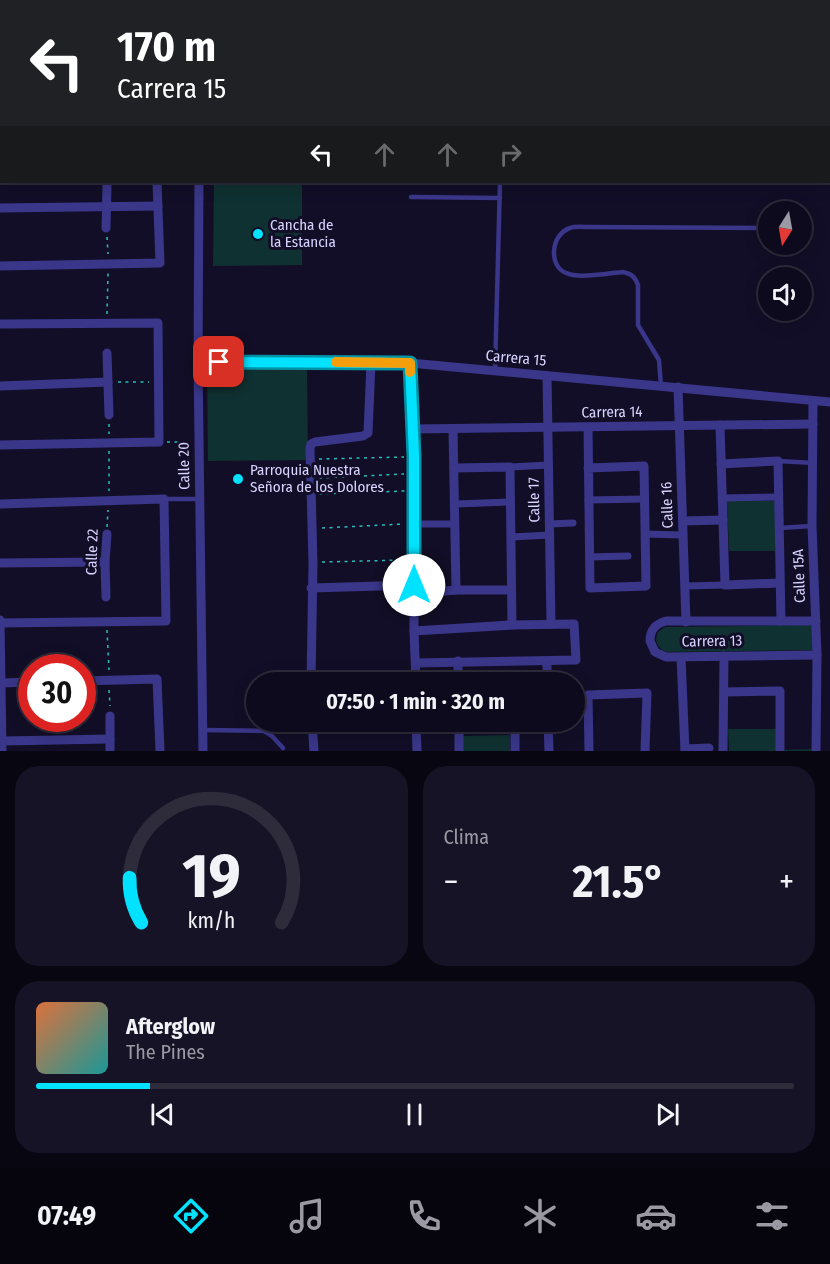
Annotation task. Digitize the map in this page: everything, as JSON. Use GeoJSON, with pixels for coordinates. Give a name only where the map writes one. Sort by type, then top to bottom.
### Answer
{"type":"FeatureCollection","features":[{"type":"Feature","properties":{"kind":"street"},"geometry":{"type":"LineString","coordinates":[[0,266],[160,263],[157,183]]}},
{"type":"Feature","properties":{"kind":"street","name":"Calle 20"},"geometry":{"type":"LineString","coordinates":[[199,183],[198,361],[202,751]]}},
{"type":"Feature","properties":{"kind":"street"},"geometry":{"type":"LineString","coordinates":[[106,185],[106,228]]}},
{"type":"Feature","properties":{"kind":"street"},"geometry":{"type":"LineString","coordinates":[[0,208],[158,206]]}},
{"type":"Feature","properties":{"kind":"street"},"geometry":{"type":"LineString","coordinates":[[0,324],[158,323],[159,442],[0,445]]}},
{"type":"Feature","properties":{"kind":"street"},"geometry":{"type":"LineString","coordinates":[[107,353],[108,416]]}},
{"type":"Feature","properties":{"kind":"street","name":"Carrera 15"},"geometry":{"type":"LineString","coordinates":[[198,361],[410,363],[830,402]]}},
{"type":"Feature","properties":{"kind":"street"},"geometry":{"type":"LineString","coordinates":[[311,672],[313,562],[311,444],[363,436],[368,433],[371,363]]}},
{"type":"Feature","properties":{"kind":"street"},"geometry":{"type":"LineString","coordinates":[[410,363],[411,429],[414,456],[416,672]]}},
{"type":"Feature","properties":{"kind":"street","name":"Calle 17"},"geometry":{"type":"LineString","coordinates":[[547,376],[551,624]]}},
{"type":"Feature","properties":{"kind":"street"},"geometry":{"type":"LineString","coordinates":[[0,386],[108,382]]}},
{"type":"Feature","properties":{"kind":"street","name":"Calle 16"},"geometry":{"type":"LineString","coordinates":[[678,387],[686,622]]}},
{"type":"Feature","properties":{"kind":"street","name":"Calle 15A"},"geometry":{"type":"LineString","coordinates":[[813,401],[812,526],[817,655],[816,751]]}},
{"type":"Feature","properties":{"kind":"street","name":"Carrera 14"},"geometry":{"type":"LineString","coordinates":[[411,429],[813,424]]}},
{"type":"Feature","properties":{"kind":"street"},"geometry":{"type":"LineString","coordinates":[[720,425],[725,585]]}},
{"type":"Feature","properties":{"kind":"street"},"geometry":{"type":"LineString","coordinates":[[588,427],[588,468],[588,500],[590,588],[646,586],[644,466],[588,468]]}},
{"type":"Feature","properties":{"kind":"street"},"geometry":{"type":"LineString","coordinates":[[453,429],[456,590]]}},
{"type":"Feature","properties":{"kind":"street"},"geometry":{"type":"LineString","coordinates":[[721,464],[778,461],[781,621]]}},
{"type":"Feature","properties":{"kind":"street"},"geometry":{"type":"LineString","coordinates":[[454,468],[549,465]]}},
{"type":"Feature","properties":{"kind":"street"},"geometry":{"type":"LineString","coordinates":[[510,467],[512,625]]}},
{"type":"Feature","properties":{"kind":"street"},"geometry":{"type":"LineString","coordinates":[[722,498],[778,497]]}},
{"type":"Feature","properties":{"kind":"street"},"geometry":{"type":"LineString","coordinates":[[0,504],[164,499],[165,621],[0,621],[2,746],[110,739]]}},
{"type":"Feature","properties":{"kind":"street"},"geometry":{"type":"LineString","coordinates":[[588,500],[645,499]]}},
{"type":"Feature","properties":{"kind":"street"},"geometry":{"type":"LineString","coordinates":[[455,504],[510,502]]}},
{"type":"Feature","properties":{"kind":"street"},"geometry":{"type":"LineString","coordinates":[[682,520],[723,520]]}},
{"type":"Feature","properties":{"kind":"street"},"geometry":{"type":"LineString","coordinates":[[549,524],[573,523]]}},
{"type":"Feature","properties":{"kind":"street"},"geometry":{"type":"LineString","coordinates":[[414,524],[455,524]]}},
{"type":"Feature","properties":{"kind":"street","name":"Calle 22"},"geometry":{"type":"LineString","coordinates":[[106,597],[107,534]]}},
{"type":"Feature","properties":{"kind":"street"},"geometry":{"type":"LineString","coordinates":[[645,534],[683,535]]}},
{"type":"Feature","properties":{"kind":"street"},"geometry":{"type":"LineString","coordinates":[[511,537],[550,535]]}},
{"type":"Feature","properties":{"kind":"street"},"geometry":{"type":"LineString","coordinates":[[589,557],[628,556]]}},
{"type":"Feature","properties":{"kind":"street"},"geometry":{"type":"LineString","coordinates":[[0,563],[105,562]]}},
{"type":"Feature","properties":{"kind":"street"},"geometry":{"type":"LineString","coordinates":[[684,586],[779,584]]}},
{"type":"Feature","properties":{"kind":"street"},"geometry":{"type":"LineString","coordinates":[[311,588],[511,590]]}},
{"type":"Feature","properties":{"kind":"street","name":"Carrera 13"},"geometry":{"type":"LineString","coordinates":[[816,621],[662,622],[656,626],[650,636],[651,647],[658,654],[666,657],[817,655]]}},
{"type":"Feature","properties":{"kind":"street"},"geometry":{"type":"LineString","coordinates":[[414,631],[574,624],[576,660],[416,663]]}},
{"type":"Feature","properties":{"kind":"street"},"geometry":{"type":"LineString","coordinates":[[723,751],[724,656]]}},
{"type":"Feature","properties":{"kind":"street"},"geometry":{"type":"LineString","coordinates":[[681,657],[685,750],[709,748]]}},
{"type":"Feature","properties":{"kind":"street"},"geometry":{"type":"LineString","coordinates":[[458,661],[458,672]]}},
{"type":"Feature","properties":{"kind":"street"},"geometry":{"type":"LineString","coordinates":[[547,661],[547,672]]}},
{"type":"Feature","properties":{"kind":"street"},"geometry":{"type":"LineString","coordinates":[[96,680],[157,679],[160,751]]}},
{"type":"Feature","properties":{"kind":"street"},"geometry":{"type":"LineString","coordinates":[[0,682],[18,682]]}},
{"type":"Feature","properties":{"kind":"street"},"geometry":{"type":"LineString","coordinates":[[724,692],[780,692],[780,751]]}},
{"type":"Feature","properties":{"kind":"street"},"geometry":{"type":"LineString","coordinates":[[589,751],[588,695],[646,693],[645,751]]}},
{"type":"Feature","properties":{"kind":"street"},"geometry":{"type":"LineString","coordinates":[[110,716],[110,751]]}},
{"type":"Feature","properties":{"kind":"street"},"geometry":{"type":"LineString","coordinates":[[313,732],[314,751]]}},
{"type":"Feature","properties":{"kind":"street"},"geometry":{"type":"LineString","coordinates":[[416,732],[417,751]]}},
{"type":"Feature","properties":{"kind":"street"},"geometry":{"type":"LineString","coordinates":[[459,732],[459,751]]}},
{"type":"Feature","properties":{"kind":"street"},"geometry":{"type":"LineString","coordinates":[[515,732],[515,751]]}},
{"type":"Feature","properties":{"kind":"street"},"geometry":{"type":"LineString","coordinates":[[548,732],[549,751]]}},
{"type":"Feature","properties":{"kind":"lane"},"geometry":{"type":"LineString","coordinates":[[495,371],[500,183]]}},
{"type":"Feature","properties":{"kind":"lane"},"geometry":{"type":"LineString","coordinates":[[411,197],[500,198]]}},
{"type":"Feature","properties":{"kind":"lane"},"geometry":{"type":"LineString","coordinates":[[661,386],[659,360],[638,325],[636,278],[623,272],[573,275],[563,273],[556,265],[553,249],[558,237],[568,228],[589,227],[758,228]]}},
{"type":"Feature","properties":{"kind":"lane"},"geometry":{"type":"LineString","coordinates":[[778,461],[814,463]]}},
{"type":"Feature","properties":{"kind":"lane"},"geometry":{"type":"LineString","coordinates":[[164,499],[200,499]]}},
{"type":"Feature","properties":{"kind":"lane"},"geometry":{"type":"LineString","coordinates":[[779,528],[812,526]]}},
{"type":"Feature","properties":{"kind":"lane"},"geometry":{"type":"LineString","coordinates":[[202,730],[264,731],[283,748]]}},
{"type":"Feature","properties":{"kind":"path"},"geometry":{"type":"LineString","coordinates":[[106,228],[107,324]]}},
{"type":"Feature","properties":{"kind":"path"},"geometry":{"type":"LineString","coordinates":[[108,382],[158,382]]}},
{"type":"Feature","properties":{"kind":"path","name":"Calle 22"},"geometry":{"type":"LineString","coordinates":[[107,534],[108,416]]}},
{"type":"Feature","properties":{"kind":"path"},"geometry":{"type":"LineString","coordinates":[[159,442],[199,442]]}},
{"type":"Feature","properties":{"kind":"path"},"geometry":{"type":"LineString","coordinates":[[310,459],[414,456]]}},
{"type":"Feature","properties":{"kind":"path"},"geometry":{"type":"LineString","coordinates":[[311,478],[414,474]]}},
{"type":"Feature","properties":{"kind":"path"},"geometry":{"type":"LineString","coordinates":[[312,494],[414,491]]}},
{"type":"Feature","properties":{"kind":"path"},"geometry":{"type":"LineString","coordinates":[[311,528],[414,524]]}},
{"type":"Feature","properties":{"kind":"path"},"geometry":{"type":"LineString","coordinates":[[313,562],[414,560]]}},
{"type":"Feature","properties":{"kind":"path"},"geometry":{"type":"LineString","coordinates":[[107,622],[110,716]]}},
{"type":"Feature","properties":{"kind":"green space","name":"Cancha de la Estancia"},"geometry":{"type":"Polygon","coordinates":[[[214,183],[302,183],[302,265],[213,266],[214,183]]]}},
{"type":"Feature","properties":{"kind":"green space"},"geometry":{"type":"Polygon","coordinates":[[[307,368],[308,460],[208,461],[207,369],[307,368]]]}},
{"type":"Feature","properties":{"kind":"green space"},"geometry":{"type":"Polygon","coordinates":[[[727,501],[775,501],[775,551],[729,551],[727,501]]]}},
{"type":"Feature","properties":{"kind":"green space"},"geometry":{"type":"Polygon","coordinates":[[[818,625],[818,650],[666,652],[658,646],[656,641],[658,632],[665,627],[818,625]]]}},
{"type":"Feature","properties":{"kind":"green space"},"geometry":{"type":"Polygon","coordinates":[[[728,729],[778,729],[778,750],[815,749],[815,751],[729,751],[728,729]]]}},
{"type":"Feature","properties":{"kind":"green space"},"geometry":{"type":"Polygon","coordinates":[[[510,735],[510,751],[463,751],[463,736],[510,735]]]}},
{"type":"Feature","properties":{"kind":"slow traffic"},"geometry":{"type":"LineString","coordinates":[[336,362],[410,363],[410,372]]}},
{"type":"Feature","properties":{"kind":"place","name":"Cancha de la Estancia"},"geometry":{"type":"Point","coordinates":[258,234]}},
{"type":"Feature","properties":{"kind":"place","name":"Parroquia Nuestra Señora de los Dolores"},"geometry":{"type":"Point","coordinates":[238,479]}},
{"type":"Feature","properties":{"kind":"route"},"geometry":{"type":"LineString","coordinates":[[219,362],[410,363],[411,429],[414,456],[414,585]]}}]}
